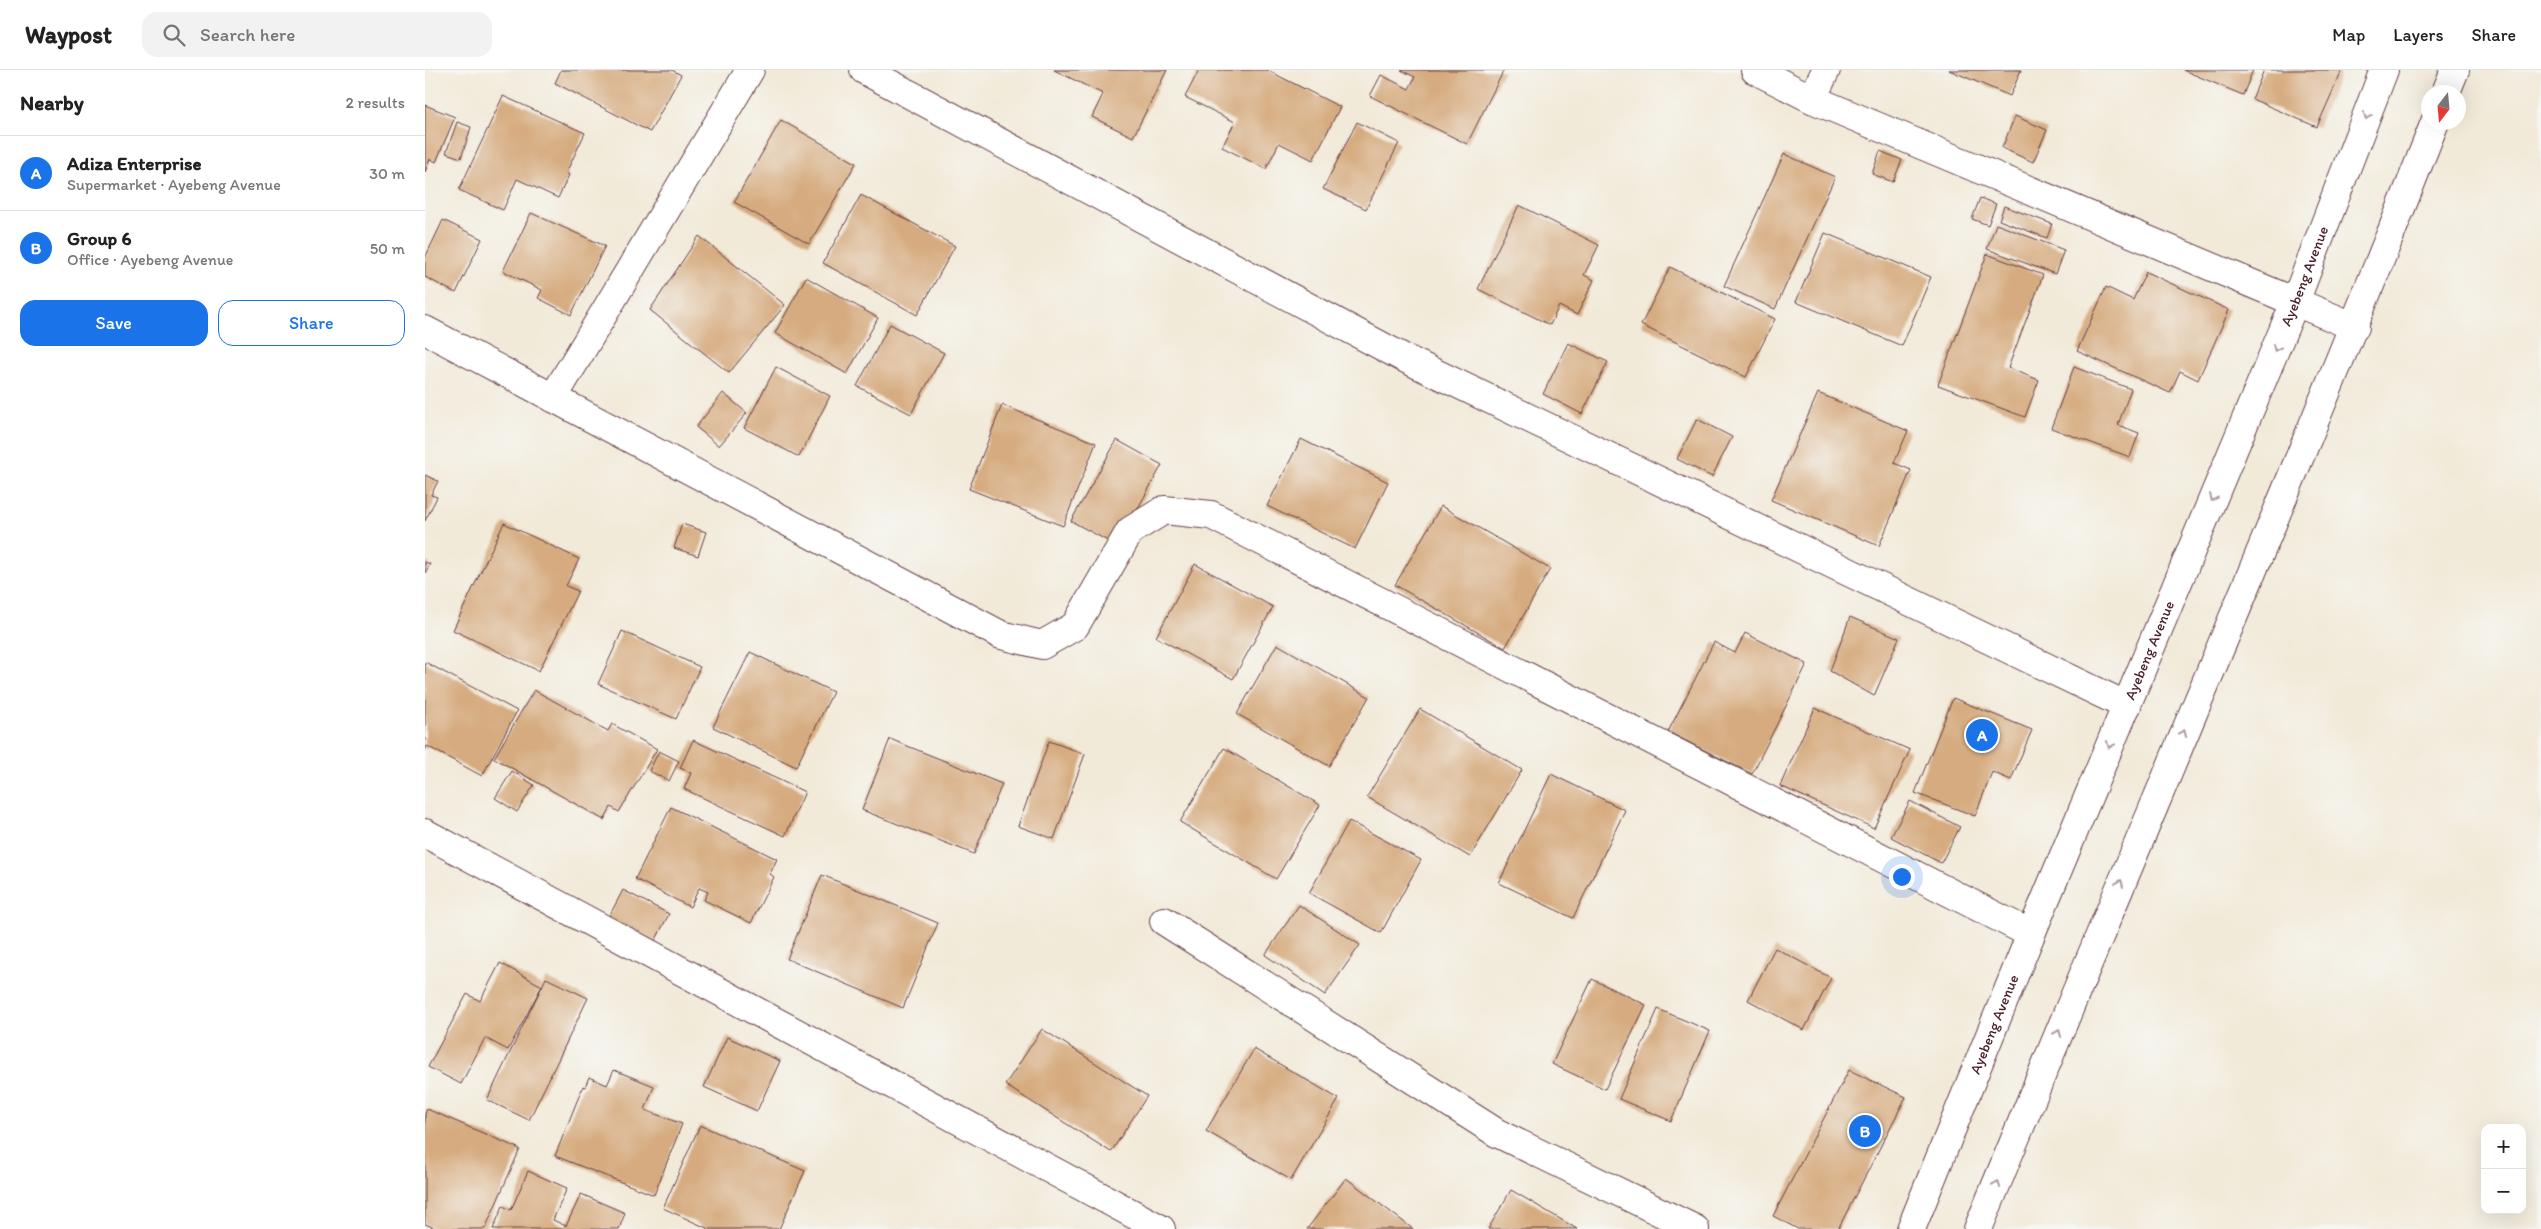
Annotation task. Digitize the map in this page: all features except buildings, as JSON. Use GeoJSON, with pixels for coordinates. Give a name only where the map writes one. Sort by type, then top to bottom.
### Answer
{"type":"FeatureCollection","features":[{"type":"Feature","properties":{"kind":"street"},"geometry":{"type":"LineString","coordinates":[[553,398],[750,70]]}},
{"type":"Feature","properties":{"kind":"street"},"geometry":{"type":"LineString","coordinates":[[864,70],[1404,358],[2127,706]]}},
{"type":"Feature","properties":{"kind":"street"},"geometry":{"type":"LineString","coordinates":[[1755,70],[1813,99],[2355,327]]}},
{"type":"Feature","properties":{"kind":"street"},"geometry":{"type":"LineString","coordinates":[[1813,99],[1826,70]]}},
{"type":"Feature","properties":{"kind":"street","name":"Ayebeng Avenue"},"geometry":{"type":"LineString","coordinates":[[1911,1229],[2031,934],[2295,302],[2384,70]]}},
{"type":"Feature","properties":{"kind":"street"},"geometry":{"type":"LineString","coordinates":[[2449,85],[2455,70]]}},
{"type":"Feature","properties":{"kind":"street"},"geometry":{"type":"LineString","coordinates":[[1978,1229],[2092,952],[2355,327],[2432,130]]}},
{"type":"Feature","properties":{"kind":"street"},"geometry":{"type":"LineString","coordinates":[[425,330],[1001,635],[1042,645],[1075,626],[1130,531],[1164,510],[1211,515],[2031,934]]}},
{"type":"Feature","properties":{"kind":"street"},"geometry":{"type":"LineString","coordinates":[[425,833],[1161,1229]]}},
{"type":"Feature","properties":{"kind":"street"},"geometry":{"type":"LineString","coordinates":[[1164,921],[1497,1134],[1695,1229]]}},
{"type":"Feature","properties":{"kind":"place","name":"Adiza Enterprise"},"geometry":{"type":"Point","coordinates":[1982,735]}},
{"type":"Feature","properties":{"kind":"place","name":"Group 6"},"geometry":{"type":"Point","coordinates":[1865,1131]}}]}
